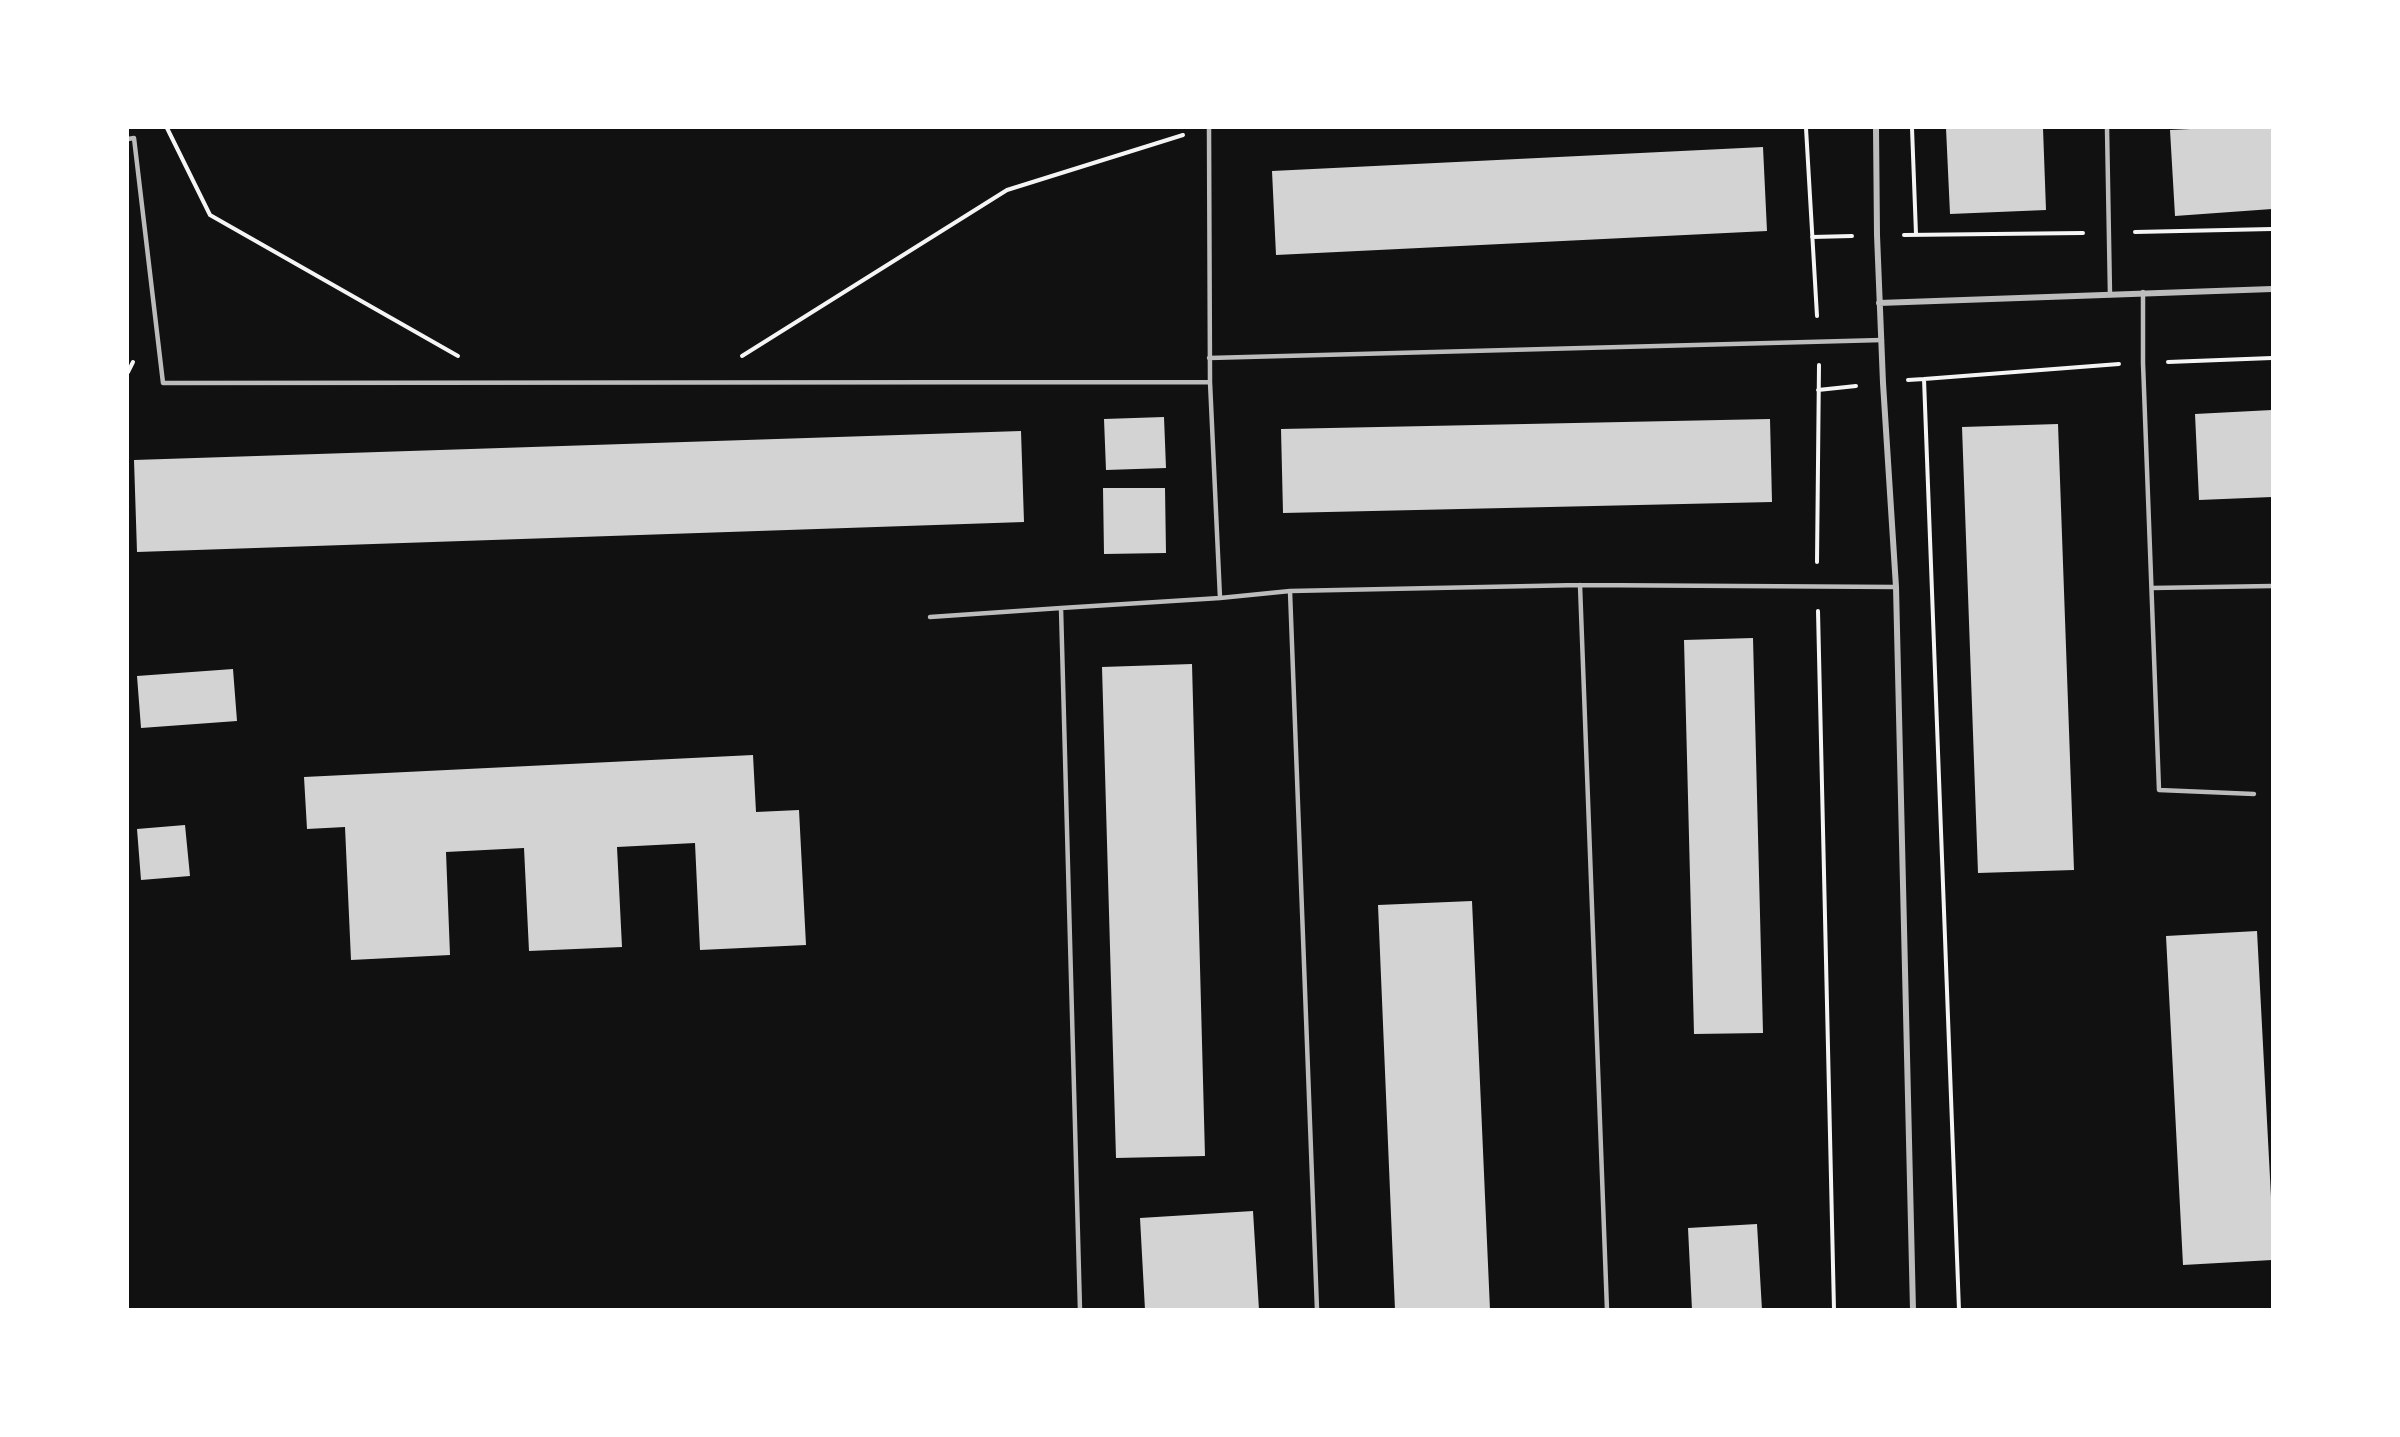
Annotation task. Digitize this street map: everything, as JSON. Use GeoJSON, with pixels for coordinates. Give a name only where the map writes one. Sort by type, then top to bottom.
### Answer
{"type":"FeatureCollection","features":[{"type":"Feature","properties":{"kind":"street"},"geometry":{"type":"LineString","coordinates":[[1876,128],[1876,236],[1896,587],[1913,1310]]}},
{"type":"Feature","properties":{"kind":"street"},"geometry":{"type":"LineString","coordinates":[[1879,303],[2272,289]]}},
{"type":"Feature","properties":{"kind":"lane"},"geometry":{"type":"LineString","coordinates":[[1209,128],[1209,358],[1220,598]]}},
{"type":"Feature","properties":{"kind":"lane"},"geometry":{"type":"LineString","coordinates":[[2107,128],[2110,295]]}},
{"type":"Feature","properties":{"kind":"lane"},"geometry":{"type":"LineString","coordinates":[[128,138],[134,138],[163,383],[1210,382]]}},
{"type":"Feature","properties":{"kind":"lane"},"geometry":{"type":"LineString","coordinates":[[2143,292],[2143,363],[2159,790],[2254,794]]}},
{"type":"Feature","properties":{"kind":"lane"},"geometry":{"type":"LineString","coordinates":[[1209,358],[1882,340]]}},
{"type":"Feature","properties":{"kind":"lane"},"geometry":{"type":"LineString","coordinates":[[930,617],[1220,598],[1290,591],[1580,585],[1896,587]]}},
{"type":"Feature","properties":{"kind":"lane"},"geometry":{"type":"LineString","coordinates":[[1580,585],[1607,1310]]}},
{"type":"Feature","properties":{"kind":"lane"},"geometry":{"type":"LineString","coordinates":[[2152,588],[2272,586]]}},
{"type":"Feature","properties":{"kind":"lane"},"geometry":{"type":"LineString","coordinates":[[1290,591],[1317,1310]]}},
{"type":"Feature","properties":{"kind":"lane"},"geometry":{"type":"LineString","coordinates":[[1061,608],[1080,1310]]}},
{"type":"Feature","properties":{"kind":"path"},"geometry":{"type":"LineString","coordinates":[[167,128],[210,215],[464,360]]}},
{"type":"Feature","properties":{"kind":"path"},"geometry":{"type":"LineString","coordinates":[[1806,128],[1819,342],[1817,587],[1834,1310]]}},
{"type":"Feature","properties":{"kind":"path"},"geometry":{"type":"LineString","coordinates":[[1912,128],[1916,234]]}},
{"type":"Feature","properties":{"kind":"path"},"geometry":{"type":"LineString","coordinates":[[738,358],[1007,190],[1186,135]]}},
{"type":"Feature","properties":{"kind":"path"},"geometry":{"type":"LineString","coordinates":[[1959,1310],[1924,379],[2143,363],[2272,358]]}},
{"type":"Feature","properties":{"kind":"building"},"geometry":{"type":"Polygon","coordinates":[[[1946,128],[2043,128],[2046,210],[1950,214],[1946,128]]]}},
{"type":"Feature","properties":{"kind":"building"},"geometry":{"type":"Polygon","coordinates":[[[2272,128],[2272,209],[2175,216],[2170,130],[2272,128]]]}},
{"type":"Feature","properties":{"kind":"building"},"geometry":{"type":"Polygon","coordinates":[[[1763,147],[1767,231],[1276,255],[1272,171],[1763,147]]]}},
{"type":"Feature","properties":{"kind":"building"},"geometry":{"type":"Polygon","coordinates":[[[2272,410],[2272,497],[2199,500],[2195,414],[2272,410]]]}},
{"type":"Feature","properties":{"kind":"building"},"geometry":{"type":"Polygon","coordinates":[[[1164,417],[1166,468],[1106,470],[1104,419],[1164,417]]]}},
{"type":"Feature","properties":{"kind":"building"},"geometry":{"type":"Polygon","coordinates":[[[1770,419],[1772,502],[1283,513],[1281,429],[1770,419]]]}},
{"type":"Feature","properties":{"kind":"building"},"geometry":{"type":"Polygon","coordinates":[[[2058,424],[2074,870],[1978,873],[1962,427],[2058,424]]]}},
{"type":"Feature","properties":{"kind":"building"},"geometry":{"type":"Polygon","coordinates":[[[1021,431],[1024,522],[137,552],[134,460],[1021,431]]]}},
{"type":"Feature","properties":{"kind":"building"},"geometry":{"type":"Polygon","coordinates":[[[1103,488],[1165,488],[1166,553],[1104,554],[1103,488]]]}},
{"type":"Feature","properties":{"kind":"building"},"geometry":{"type":"Polygon","coordinates":[[[1753,638],[1763,1033],[1694,1034],[1684,640],[1753,638]]]}},
{"type":"Feature","properties":{"kind":"building"},"geometry":{"type":"Polygon","coordinates":[[[1192,664],[1205,1156],[1116,1158],[1102,667],[1192,664]]]}},
{"type":"Feature","properties":{"kind":"building"},"geometry":{"type":"Polygon","coordinates":[[[233,669],[237,721],[141,728],[137,676],[233,669]]]}},
{"type":"Feature","properties":{"kind":"building"},"geometry":{"type":"Polygon","coordinates":[[[753,755],[756,812],[799,810],[806,945],[700,950],[695,843],[617,847],[622,947],[529,951],[524,848],[446,852],[450,955],[351,960],[345,827],[307,829],[304,777],[753,755]]]}},
{"type":"Feature","properties":{"kind":"building"},"geometry":{"type":"Polygon","coordinates":[[[185,825],[190,876],[141,880],[137,829],[185,825]]]}},
{"type":"Feature","properties":{"kind":"building"},"geometry":{"type":"Polygon","coordinates":[[[1472,901],[1490,1310],[1395,1310],[1378,905],[1472,901]]]}},
{"type":"Feature","properties":{"kind":"building"},"geometry":{"type":"Polygon","coordinates":[[[2257,931],[2272,1216],[2272,1260],[2183,1265],[2166,936],[2257,931]]]}},
{"type":"Feature","properties":{"kind":"building"},"geometry":{"type":"Polygon","coordinates":[[[1253,1211],[1259,1310],[1145,1310],[1140,1218],[1253,1211]]]}},
{"type":"Feature","properties":{"kind":"building"},"geometry":{"type":"Polygon","coordinates":[[[1757,1224],[1762,1310],[1692,1310],[1688,1228],[1757,1224]]]}}]}
